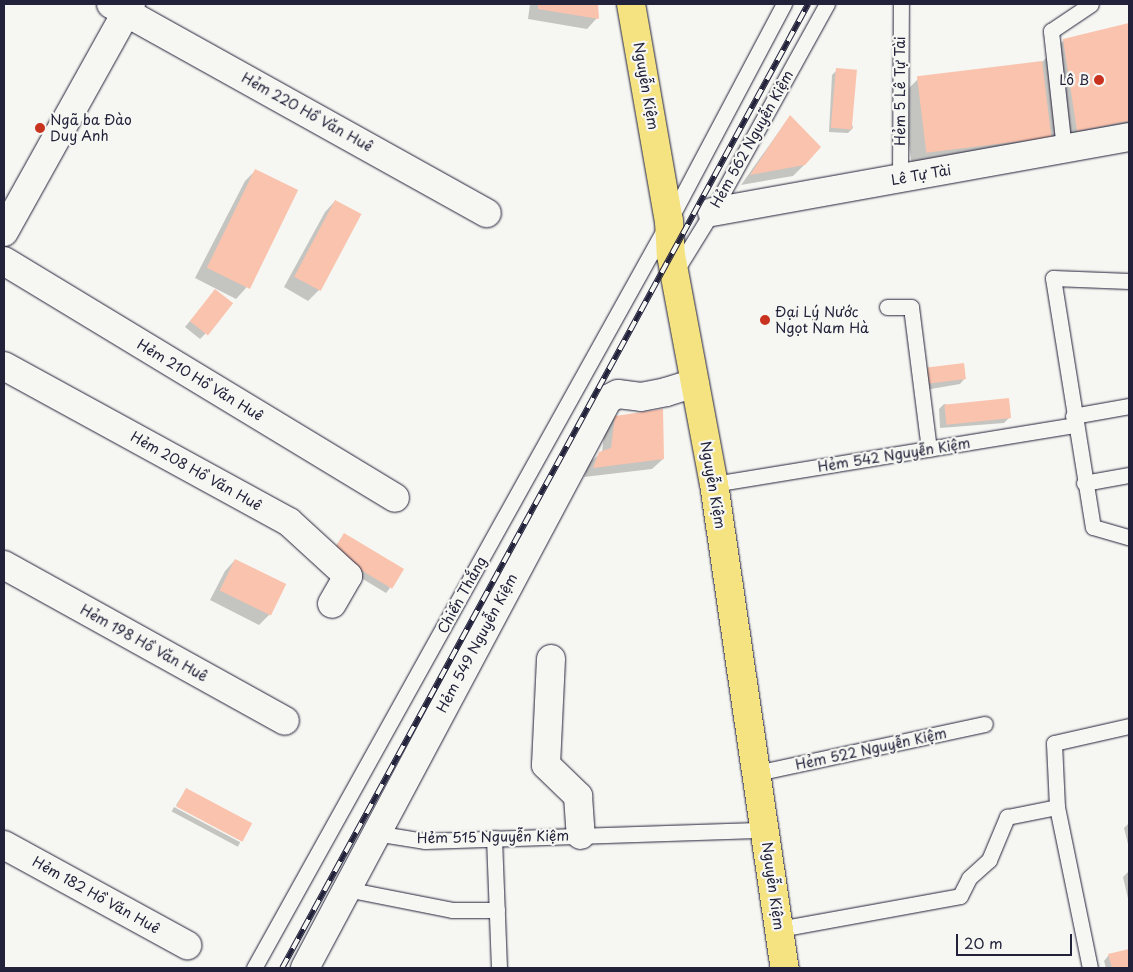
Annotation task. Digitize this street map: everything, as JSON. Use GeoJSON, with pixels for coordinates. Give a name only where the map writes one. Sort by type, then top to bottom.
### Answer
{"type":"FeatureCollection","features":[{"type":"Feature","properties":{"kind":"main road","name":"Nguyễn Kiệm"},"geometry":{"type":"LineString","coordinates":[[632,4],[669,221],[674,274],[714,484],[785,968]]}},
{"type":"Feature","properties":{"kind":"street","name":"Hẻm 220 Hồ Văn Huê"},"geometry":{"type":"LineString","coordinates":[[123,6],[488,213]]}},
{"type":"Feature","properties":{"kind":"street"},"geometry":{"type":"LineString","coordinates":[[4,232],[123,6]]}},
{"type":"Feature","properties":{"kind":"street","name":"Lê Tự Tài"},"geometry":{"type":"LineString","coordinates":[[712,212],[1129,137]]}},
{"type":"Feature","properties":{"kind":"street","name":"Hẻm 210 Hồ Văn Huê"},"geometry":{"type":"LineString","coordinates":[[4,262],[395,498]]}},
{"type":"Feature","properties":{"kind":"street","name":"Hẻm 208 Hồ Văn Huê"},"geometry":{"type":"LineString","coordinates":[[4,366],[289,522],[348,576],[332,604]]}},
{"type":"Feature","properties":{"kind":"street","name":"Hẻm 549 Nguyễn Kiệm"},"geometry":{"type":"LineString","coordinates":[[305,968],[375,833],[608,399],[618,394],[641,397],[695,383]]}},
{"type":"Feature","properties":{"kind":"street","name":"Hẻm 198 Hồ Văn Huê"},"geometry":{"type":"LineString","coordinates":[[4,565],[285,721]]}},
{"type":"Feature","properties":{"kind":"street","name":"Hẻm 515 Nguyễn Kiệm"},"geometry":{"type":"LineString","coordinates":[[551,659],[546,765],[578,796],[581,835]]}},
{"type":"Feature","properties":{"kind":"street","name":"Hẻm 182 Hồ Văn Huê"},"geometry":{"type":"LineString","coordinates":[[4,845],[188,945]]}},
{"type":"Feature","properties":{"kind":"lane"},"geometry":{"type":"LineString","coordinates":[[669,221],[784,4]]}},
{"type":"Feature","properties":{"kind":"lane","name":"Hẻm 562 Nguyễn Kiệm"},"geometry":{"type":"LineString","coordinates":[[674,274],[712,212],[827,4]]}},
{"type":"Feature","properties":{"kind":"lane","name":"Hẻm 5 Lê Tự Tài"},"geometry":{"type":"LineString","coordinates":[[900,178],[902,4]]}},
{"type":"Feature","properties":{"kind":"lane"},"geometry":{"type":"LineString","coordinates":[[1064,149],[1051,31],[1091,4]]}},
{"type":"Feature","properties":{"kind":"lane","name":"Chiến Thắng"},"geometry":{"type":"LineString","coordinates":[[254,968],[669,221]]}},
{"type":"Feature","properties":{"kind":"lane"},"geometry":{"type":"LineString","coordinates":[[1129,281],[1053,278],[1092,527],[1129,537]]}},
{"type":"Feature","properties":{"kind":"lane"},"geometry":{"type":"LineString","coordinates":[[887,307],[911,307],[929,449]]}},
{"type":"Feature","properties":{"kind":"lane","name":"Hẻm 542 Nguyễn Kiệm"},"geometry":{"type":"LineString","coordinates":[[714,484],[929,449],[1074,420],[1129,406]]}},
{"type":"Feature","properties":{"kind":"lane"},"geometry":{"type":"LineString","coordinates":[[1084,483],[1129,475]]}},
{"type":"Feature","properties":{"kind":"lane","name":"Hẻm 522 Nguyễn Kiệm"},"geometry":{"type":"LineString","coordinates":[[756,773],[985,724]]}},
{"type":"Feature","properties":{"kind":"lane"},"geometry":{"type":"LineString","coordinates":[[1090,968],[1057,807],[1054,743],[1129,726]]}},
{"type":"Feature","properties":{"kind":"lane"},"geometry":{"type":"LineString","coordinates":[[779,929],[960,896],[969,878],[989,860],[1007,817],[1057,807]]}},
{"type":"Feature","properties":{"kind":"lane","name":"Hẻm 515 Nguyễn Kiệm"},"geometry":{"type":"LineString","coordinates":[[375,833],[424,840],[765,830]]}},
{"type":"Feature","properties":{"kind":"lane"},"geometry":{"type":"LineString","coordinates":[[494,838],[499,968]]}},
{"type":"Feature","properties":{"kind":"lane"},"geometry":{"type":"LineString","coordinates":[[346,889],[452,910],[497,910]]}},
{"type":"Feature","properties":{"kind":"building"},"geometry":{"type":"Polygon","coordinates":[[[538,4],[598,4],[599,19],[538,9],[538,4]]]}},
{"type":"Feature","properties":{"kind":"building","name":"Lô B"},"geometry":{"type":"Polygon","coordinates":[[[1129,23],[1129,121],[1077,131],[1063,39],[1129,23]]]}},
{"type":"Feature","properties":{"kind":"building"},"geometry":{"type":"Polygon","coordinates":[[[1042,61],[1051,137],[926,153],[917,76],[1042,61]]]}},
{"type":"Feature","properties":{"kind":"building"},"geometry":{"type":"Polygon","coordinates":[[[836,68],[857,70],[852,130],[831,128],[836,68]]]}},
{"type":"Feature","properties":{"kind":"building"},"geometry":{"type":"Polygon","coordinates":[[[790,115],[821,147],[805,165],[750,175],[790,115]]]}},
{"type":"Feature","properties":{"kind":"building"},"geometry":{"type":"Polygon","coordinates":[[[255,169],[298,190],[250,289],[207,268],[255,169]]]}},
{"type":"Feature","properties":{"kind":"building"},"geometry":{"type":"Polygon","coordinates":[[[335,200],[361,214],[321,291],[294,277],[335,200]]]}},
{"type":"Feature","properties":{"kind":"building"},"geometry":{"type":"Polygon","coordinates":[[[215,289],[233,303],[208,335],[190,321],[215,289]]]}},
{"type":"Feature","properties":{"kind":"building"},"geometry":{"type":"Polygon","coordinates":[[[964,363],[966,379],[929,383],[927,368],[964,363]]]}},
{"type":"Feature","properties":{"kind":"building"},"geometry":{"type":"Polygon","coordinates":[[[1009,398],[1011,418],[946,425],[944,405],[1009,398]]]}},
{"type":"Feature","properties":{"kind":"building"},"geometry":{"type":"Polygon","coordinates":[[[663,409],[664,459],[593,468],[599,452],[611,448],[615,416],[663,409]]]}},
{"type":"Feature","properties":{"kind":"building"},"geometry":{"type":"Polygon","coordinates":[[[344,533],[404,569],[392,589],[332,553],[344,533]]]}},
{"type":"Feature","properties":{"kind":"building"},"geometry":{"type":"Polygon","coordinates":[[[235,559],[286,584],[271,615],[220,590],[235,559]]]}},
{"type":"Feature","properties":{"kind":"building"},"geometry":{"type":"Polygon","coordinates":[[[186,788],[252,823],[242,842],[176,807],[186,788]]]}},
{"type":"Feature","properties":{"kind":"building"},"geometry":{"type":"Polygon","coordinates":[[[1129,949],[1129,968],[1112,968],[1108,954],[1129,949]]]}},
{"type":"Feature","properties":{"kind":"railway"},"geometry":{"type":"LineString","coordinates":[[282,968],[808,4]]}},
{"type":"Feature","properties":{"kind":"place","name":"Lô B"},"geometry":{"type":"Point","coordinates":[1099,80]}},
{"type":"Feature","properties":{"kind":"place","name":"Ngã ba Đào Duy Anh"},"geometry":{"type":"Point","coordinates":[40,128]}},
{"type":"Feature","properties":{"kind":"place","name":"Đại Lý Nước Ngọt Nam Hà"},"geometry":{"type":"Point","coordinates":[765,320]}}]}
